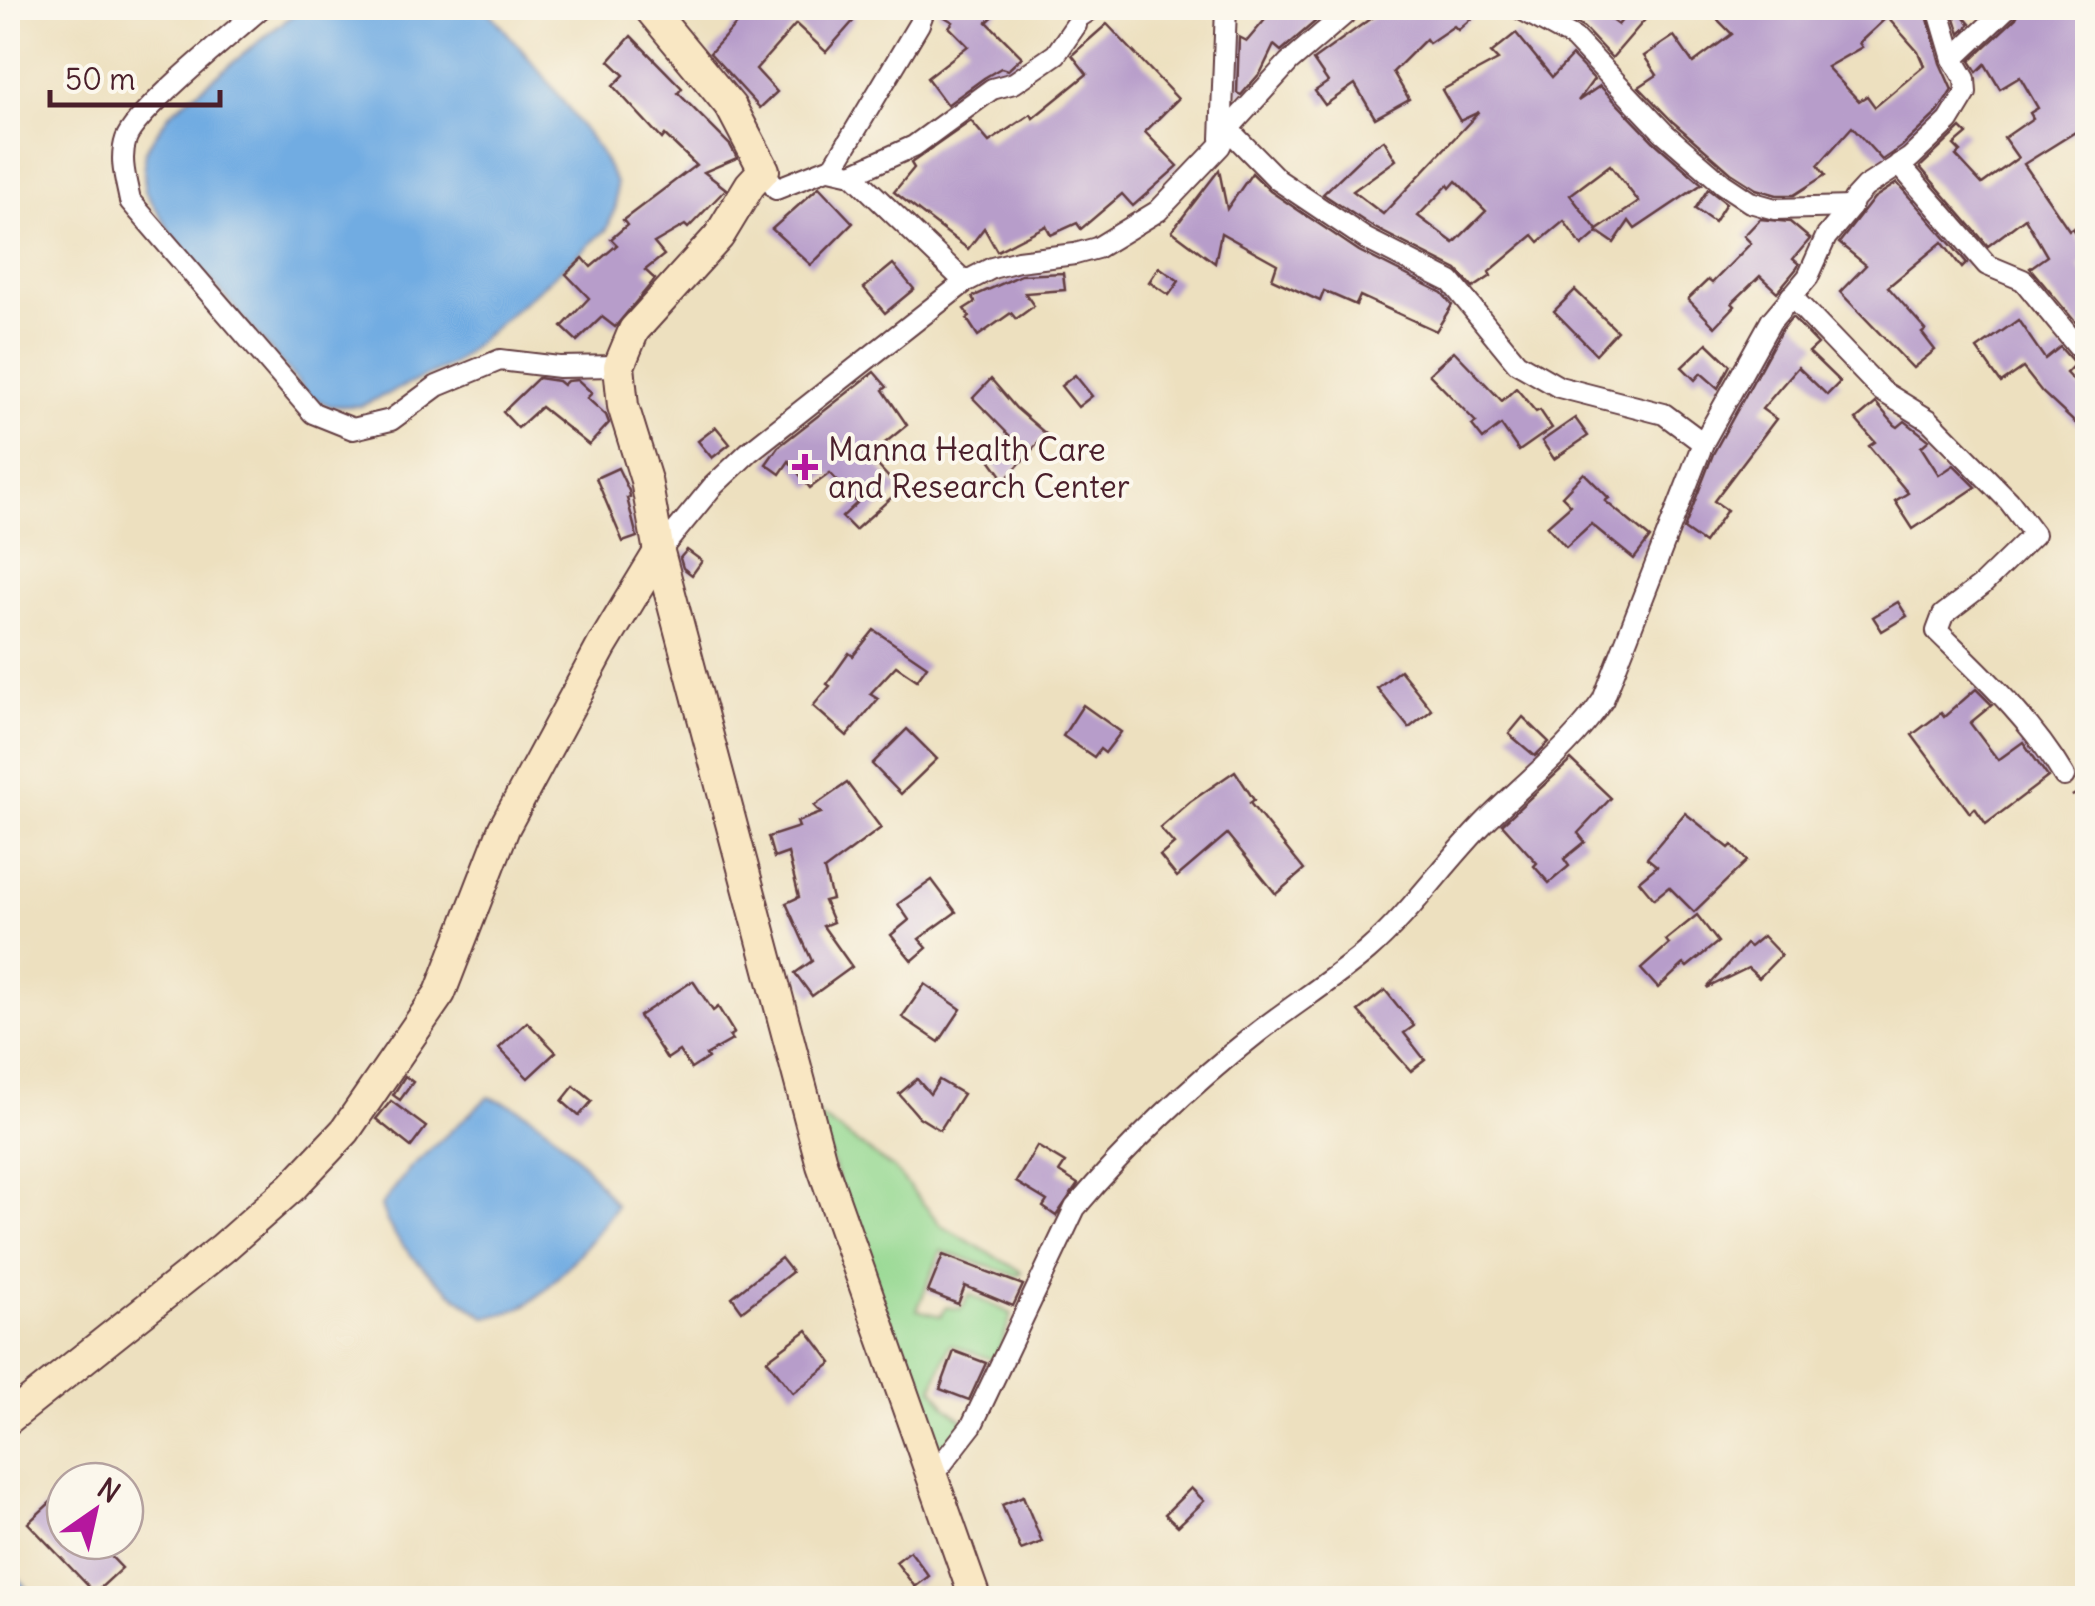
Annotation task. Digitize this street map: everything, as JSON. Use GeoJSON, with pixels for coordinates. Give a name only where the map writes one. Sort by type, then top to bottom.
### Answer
{"type":"FeatureCollection","features":[{"type":"Feature","properties":{"kind":"main road"},"geometry":{"type":"LineString","coordinates":[[649,8],[731,107],[764,170],[750,184],[720,236],[634,330],[619,366],[623,406],[646,480],[659,552],[822,1166],[975,1598]]}},
{"type":"Feature","properties":{"kind":"main road"},"geometry":{"type":"LineString","coordinates":[[8,1418],[222,1248],[292,1187],[345,1131],[440,993],[504,828],[602,646],[659,552]]}},
{"type":"Feature","properties":{"kind":"street"},"geometry":{"type":"LineString","coordinates":[[261,8],[151,106],[126,136],[122,161],[130,201],[312,413],[353,428],[391,420],[437,386],[500,360],[559,367],[619,366]]}},
{"type":"Feature","properties":{"kind":"street"},"geometry":{"type":"LineString","coordinates":[[830,170],[858,130],[925,8]]}},
{"type":"Feature","properties":{"kind":"street"},"geometry":{"type":"LineString","coordinates":[[1224,138],[1226,8]]}},
{"type":"Feature","properties":{"kind":"street"},"geometry":{"type":"LineString","coordinates":[[659,552],[713,486],[748,452],[964,282],[1018,261],[1097,248],[1158,211],[1312,39],[1352,8]]}},
{"type":"Feature","properties":{"kind":"street"},"geometry":{"type":"LineString","coordinates":[[1519,8],[1574,38],[1663,132],[1750,202],[1775,210],[1851,207]]}},
{"type":"Feature","properties":{"kind":"street"},"geometry":{"type":"LineString","coordinates":[[929,1468],[941,1465],[972,1425],[1075,1208],[1089,1189],[1134,1142],[1254,1036],[1367,951],[1487,820],[1551,762],[1592,717],[1603,700],[1670,521],[1704,443],[1771,322],[1808,277],[1826,237],[1865,187],[1910,158],[1949,120],[1966,93],[1965,79],[1953,59],[1938,8]]}},
{"type":"Feature","properties":{"kind":"street"},"geometry":{"type":"LineString","coordinates":[[1953,59],[2006,8]]}},
{"type":"Feature","properties":{"kind":"street"},"geometry":{"type":"LineString","coordinates":[[852,174],[914,146],[992,89],[1014,83],[1056,54],[1076,24]]}},
{"type":"Feature","properties":{"kind":"street"},"geometry":{"type":"LineString","coordinates":[[1224,138],[1366,239],[1451,282],[1517,362],[1559,388],[1664,414],[1704,443]]}},
{"type":"Feature","properties":{"kind":"street"},"geometry":{"type":"LineString","coordinates":[[1899,164],[1988,265],[2023,280],[2088,358]]}},
{"type":"Feature","properties":{"kind":"street"},"geometry":{"type":"LineString","coordinates":[[764,170],[776,189],[830,170],[852,174],[964,282]]}},
{"type":"Feature","properties":{"kind":"street"},"geometry":{"type":"LineString","coordinates":[[1791,296],[1882,391],[1929,420],[2009,501],[2034,534],[1982,585],[1943,615],[1938,631],[2039,739],[2064,776]]}},
{"type":"Feature","properties":{"kind":"lane"},"geometry":{"type":"LineString","coordinates":[[1076,24],[1102,8]]}},
{"type":"Feature","properties":{"kind":"path"},"geometry":{"type":"LineString","coordinates":[[2064,776],[2088,823]]}},
{"type":"Feature","properties":{"kind":"green space"},"geometry":{"type":"Polygon","coordinates":[[[815,1113],[894,1169],[942,1226],[1022,1272],[1018,1276],[941,1251],[917,1310],[941,1316],[946,1307],[961,1309],[969,1294],[1012,1314],[996,1361],[950,1344],[933,1388],[946,1407],[975,1429],[956,1453],[930,1448],[815,1113]]]}},
{"type":"Feature","properties":{"kind":"water"},"geometry":{"type":"Polygon","coordinates":[[[301,8],[486,8],[544,76],[598,149],[616,183],[616,206],[607,229],[453,364],[361,406],[330,406],[309,395],[173,236],[145,191],[145,151],[170,113],[301,8]]]}},
{"type":"Feature","properties":{"kind":"water"},"geometry":{"type":"Polygon","coordinates":[[[488,1097],[527,1113],[544,1126],[575,1155],[616,1206],[576,1257],[540,1294],[520,1308],[485,1317],[410,1253],[387,1222],[381,1206],[410,1168],[488,1097]]]}},
{"type":"Feature","properties":{"kind":"water"},"geometry":{"type":"Polygon","coordinates":[[[8,1564],[34,1598],[8,1598],[8,1564]]]}},
{"type":"Feature","properties":{"kind":"building"},"geometry":{"type":"Polygon","coordinates":[[[751,8],[844,8],[855,19],[826,52],[796,24],[756,69],[777,92],[760,108],[710,53],[751,8]]]}},
{"type":"Feature","properties":{"kind":"building"},"geometry":{"type":"Polygon","coordinates":[[[939,8],[1002,8],[987,22],[1022,57],[1008,70],[1001,68],[947,105],[927,78],[968,46],[949,27],[953,22],[938,13],[939,8]]]}},
{"type":"Feature","properties":{"kind":"building"},"geometry":{"type":"Polygon","coordinates":[[[1275,8],[1331,8],[1281,51],[1274,45],[1261,72],[1241,95],[1237,93],[1239,37],[1247,41],[1275,8]]]}},
{"type":"Feature","properties":{"kind":"building"},"geometry":{"type":"Polygon","coordinates":[[[1385,8],[1483,8],[1458,30],[1454,26],[1429,43],[1426,39],[1393,72],[1409,99],[1375,118],[1355,84],[1325,105],[1315,91],[1328,82],[1313,60],[1385,8]]]}},
{"type":"Feature","properties":{"kind":"building"},"geometry":{"type":"Polygon","coordinates":[[[1549,8],[1595,8],[1618,25],[1632,8],[1655,8],[1612,58],[1584,28],[1549,8]]]}},
{"type":"Feature","properties":{"kind":"building"},"geometry":{"type":"Polygon","coordinates":[[[1729,8],[1925,8],[1952,90],[1938,112],[1882,160],[1852,127],[1818,165],[1825,175],[1794,195],[1756,189],[1731,173],[1639,87],[1657,75],[1644,56],[1674,36],[1693,63],[1732,34],[1718,20],[1729,8]],[[1887,17],[1859,43],[1862,47],[1827,67],[1859,101],[1867,96],[1875,107],[1924,66],[1918,52],[1887,17]]]}},
{"type":"Feature","properties":{"kind":"building"},"geometry":{"type":"Polygon","coordinates":[[[1952,8],[1970,24],[1960,34],[1952,8]]]}},
{"type":"Feature","properties":{"kind":"building"},"geometry":{"type":"Polygon","coordinates":[[[2020,8],[2088,8],[2088,124],[2024,164],[2088,254],[2088,261],[2078,266],[2088,280],[2088,337],[2030,268],[2047,256],[2025,218],[1988,246],[1920,167],[1961,128],[1967,134],[1954,145],[1961,152],[1956,156],[1982,184],[2018,158],[2004,138],[2033,118],[2030,113],[2038,108],[2020,77],[2000,89],[1985,64],[1977,72],[1970,61],[2016,18],[2020,8]]]}},
{"type":"Feature","properties":{"kind":"building"},"geometry":{"type":"Polygon","coordinates":[[[1107,24],[1178,99],[1145,132],[1178,166],[1133,206],[1122,194],[1081,229],[1077,223],[1051,235],[1046,226],[997,251],[984,228],[968,249],[894,192],[914,168],[911,163],[971,121],[989,142],[1031,114],[1033,118],[1087,74],[1072,55],[1107,24]]]}},
{"type":"Feature","properties":{"kind":"building"},"geometry":{"type":"Polygon","coordinates":[[[1516,33],[1552,77],[1572,56],[1594,79],[1578,101],[1600,86],[1702,184],[1635,229],[1629,221],[1614,243],[1598,232],[1582,246],[1564,221],[1539,242],[1533,235],[1473,288],[1457,270],[1373,227],[1323,194],[1384,140],[1396,160],[1353,191],[1383,214],[1479,112],[1460,121],[1442,90],[1498,60],[1491,53],[1516,33]],[[1610,165],[1570,195],[1597,230],[1639,202],[1610,165]],[[1456,181],[1418,216],[1454,243],[1486,211],[1456,181]]]}},
{"type":"Feature","properties":{"kind":"building"},"geometry":{"type":"Polygon","coordinates":[[[631,36],[682,88],[678,93],[730,145],[737,158],[704,172],[726,189],[688,228],[685,225],[654,243],[664,255],[645,270],[655,279],[615,327],[602,317],[577,341],[562,327],[589,298],[566,274],[583,258],[591,267],[617,245],[611,239],[627,225],[623,220],[696,165],[665,135],[662,139],[613,86],[624,75],[609,61],[631,36]]]}},
{"type":"Feature","properties":{"kind":"building"},"geometry":{"type":"Polygon","coordinates":[[[1219,170],[1227,209],[1252,173],[1270,191],[1359,251],[1442,293],[1452,305],[1436,331],[1360,296],[1356,305],[1324,291],[1320,301],[1272,279],[1277,264],[1221,233],[1215,263],[1172,231],[1219,170]]]}},
{"type":"Feature","properties":{"kind":"building"},"geometry":{"type":"Polygon","coordinates":[[[1897,183],[1967,263],[1962,268],[1942,242],[1888,287],[1926,330],[1922,333],[1935,350],[1913,368],[1840,292],[1866,265],[1839,243],[1874,198],[1897,183]]]}},
{"type":"Feature","properties":{"kind":"building"},"geometry":{"type":"Polygon","coordinates":[[[819,187],[853,223],[811,265],[772,229],[819,187]]]}},
{"type":"Feature","properties":{"kind":"building"},"geometry":{"type":"Polygon","coordinates":[[[1708,189],[1726,203],[1714,222],[1695,209],[1708,189]]]}},
{"type":"Feature","properties":{"kind":"building"},"geometry":{"type":"Polygon","coordinates":[[[1760,219],[1790,222],[1810,239],[1793,259],[1799,264],[1797,268],[1777,292],[1760,276],[1732,303],[1735,306],[1715,327],[1688,299],[1708,280],[1712,283],[1751,243],[1744,236],[1760,219]]]}},
{"type":"Feature","properties":{"kind":"building"},"geometry":{"type":"Polygon","coordinates":[[[893,264],[914,289],[885,313],[864,288],[893,264]]]}},
{"type":"Feature","properties":{"kind":"building"},"geometry":{"type":"Polygon","coordinates":[[[1159,267],[1179,281],[1169,295],[1149,282],[1159,267]]]}},
{"type":"Feature","properties":{"kind":"building"},"geometry":{"type":"Polygon","coordinates":[[[1063,273],[1065,290],[1025,293],[1034,306],[1016,319],[1011,313],[978,336],[967,319],[970,317],[964,309],[975,302],[972,297],[1021,275],[1063,273]]]}},
{"type":"Feature","properties":{"kind":"building"},"geometry":{"type":"Polygon","coordinates":[[[1575,290],[1617,331],[1596,354],[1554,311],[1575,290]]]}},
{"type":"Feature","properties":{"kind":"building"},"geometry":{"type":"Polygon","coordinates":[[[1792,317],[1818,344],[1809,352],[1840,382],[1827,395],[1798,367],[1762,409],[1776,419],[1714,501],[1727,510],[1704,543],[1684,529],[1713,454],[1792,317]]]}},
{"type":"Feature","properties":{"kind":"building"},"geometry":{"type":"Polygon","coordinates":[[[2018,320],[2045,359],[2060,347],[2075,364],[2066,373],[2088,396],[2088,435],[2042,392],[2023,368],[2001,383],[1977,349],[2018,320]]]}},
{"type":"Feature","properties":{"kind":"building"},"geometry":{"type":"Polygon","coordinates":[[[1707,343],[1730,365],[1718,388],[1701,373],[1695,380],[1682,367],[1707,343]]]}},
{"type":"Feature","properties":{"kind":"building"},"geometry":{"type":"Polygon","coordinates":[[[1454,351],[1502,401],[1516,388],[1536,412],[1540,410],[1552,428],[1519,451],[1501,425],[1483,439],[1472,425],[1476,422],[1429,374],[1454,351]]]}},
{"type":"Feature","properties":{"kind":"building"},"geometry":{"type":"Polygon","coordinates":[[[874,372],[887,387],[883,390],[907,425],[869,456],[900,490],[855,530],[842,517],[857,503],[830,473],[810,488],[789,461],[780,474],[766,464],[778,447],[874,372]]]}},
{"type":"Feature","properties":{"kind":"building"},"geometry":{"type":"Polygon","coordinates":[[[1075,375],[1092,396],[1078,407],[1061,386],[1075,375]]]}},
{"type":"Feature","properties":{"kind":"building"},"geometry":{"type":"Polygon","coordinates":[[[538,378],[563,385],[578,380],[592,393],[587,398],[606,415],[609,423],[589,445],[541,407],[518,428],[503,412],[538,378]]]}},
{"type":"Feature","properties":{"kind":"building"},"geometry":{"type":"Polygon","coordinates":[[[991,379],[1046,434],[1005,480],[987,455],[1011,437],[973,398],[991,379]]]}},
{"type":"Feature","properties":{"kind":"building"},"geometry":{"type":"Polygon","coordinates":[[[1876,403],[1895,425],[1905,421],[1929,440],[1921,447],[1939,475],[1954,465],[1976,487],[1913,529],[1895,501],[1908,493],[1869,446],[1875,442],[1856,420],[1876,403]]]}},
{"type":"Feature","properties":{"kind":"building"},"geometry":{"type":"Polygon","coordinates":[[[1575,418],[1588,436],[1554,459],[1542,441],[1575,418]]]}},
{"type":"Feature","properties":{"kind":"building"},"geometry":{"type":"Polygon","coordinates":[[[716,427],[730,444],[712,458],[698,441],[716,427]]]}},
{"type":"Feature","properties":{"kind":"building"},"geometry":{"type":"Polygon","coordinates":[[[618,468],[629,491],[627,498],[637,537],[623,542],[596,478],[618,468]]]}},
{"type":"Feature","properties":{"kind":"building"},"geometry":{"type":"Polygon","coordinates":[[[1584,473],[1609,498],[1605,501],[1650,538],[1634,559],[1591,524],[1566,547],[1547,526],[1571,505],[1562,496],[1584,473]]]}},
{"type":"Feature","properties":{"kind":"building"},"geometry":{"type":"Polygon","coordinates":[[[687,550],[702,561],[692,575],[683,568],[680,558],[687,550]]]}},
{"type":"Feature","properties":{"kind":"building"},"geometry":{"type":"Polygon","coordinates":[[[1898,602],[1907,616],[1882,631],[1873,617],[1898,602]]]}},
{"type":"Feature","properties":{"kind":"building"},"geometry":{"type":"Polygon","coordinates":[[[874,630],[927,666],[917,680],[896,666],[870,694],[878,699],[847,736],[813,706],[849,653],[853,656],[874,630]]]}},
{"type":"Feature","properties":{"kind":"building"},"geometry":{"type":"Polygon","coordinates":[[[1400,670],[1432,710],[1409,728],[1377,688],[1400,670]]]}},
{"type":"Feature","properties":{"kind":"building"},"geometry":{"type":"Polygon","coordinates":[[[1976,689],[1992,705],[1970,723],[1998,760],[2023,742],[2048,777],[1986,824],[1975,808],[1970,813],[1912,735],[1941,713],[1944,717],[1976,689]]]}},
{"type":"Feature","properties":{"kind":"building"},"geometry":{"type":"Polygon","coordinates":[[[1083,705],[1121,732],[1105,753],[1100,749],[1094,757],[1063,736],[1083,705]]]}},
{"type":"Feature","properties":{"kind":"building"},"geometry":{"type":"Polygon","coordinates":[[[1523,717],[1549,742],[1535,756],[1509,734],[1523,717]]]}},
{"type":"Feature","properties":{"kind":"building"},"geometry":{"type":"Polygon","coordinates":[[[907,729],[937,759],[901,794],[872,764],[907,729]]]}},
{"type":"Feature","properties":{"kind":"building"},"geometry":{"type":"Polygon","coordinates":[[[1571,760],[1611,798],[1578,833],[1585,842],[1564,859],[1569,866],[1549,883],[1534,866],[1537,863],[1502,824],[1571,760]]]}},
{"type":"Feature","properties":{"kind":"building"},"geometry":{"type":"Polygon","coordinates":[[[1235,771],[1254,800],[1250,803],[1304,870],[1276,894],[1227,834],[1177,877],[1160,856],[1174,844],[1160,828],[1235,771]]]}},
{"type":"Feature","properties":{"kind":"building"},"geometry":{"type":"Polygon","coordinates":[[[847,783],[881,828],[824,870],[832,899],[824,901],[833,922],[823,926],[852,967],[812,996],[795,973],[812,961],[786,903],[799,897],[788,853],[774,858],[768,837],[799,827],[797,822],[821,813],[814,806],[847,783]]]}},
{"type":"Feature","properties":{"kind":"building"},"geometry":{"type":"Polygon","coordinates":[[[1685,813],[1729,848],[1732,845],[1747,861],[1694,912],[1669,887],[1654,899],[1639,881],[1657,866],[1647,858],[1685,813]]]}},
{"type":"Feature","properties":{"kind":"building"},"geometry":{"type":"Polygon","coordinates":[[[932,880],[956,912],[919,939],[927,948],[912,961],[891,935],[909,920],[898,904],[932,880]]]}},
{"type":"Feature","properties":{"kind":"building"},"geometry":{"type":"Polygon","coordinates":[[[1697,915],[1718,942],[1687,967],[1684,964],[1658,988],[1641,969],[1669,944],[1666,940],[1697,915]]]}},
{"type":"Feature","properties":{"kind":"building"},"geometry":{"type":"Polygon","coordinates":[[[1763,936],[1781,955],[1759,978],[1748,968],[1707,988],[1746,944],[1750,947],[1763,936]]]}},
{"type":"Feature","properties":{"kind":"building"},"geometry":{"type":"Polygon","coordinates":[[[693,981],[713,1011],[718,1007],[734,1033],[729,1036],[732,1040],[691,1069],[679,1051],[667,1059],[639,1016],[693,981]]]}},
{"type":"Feature","properties":{"kind":"building"},"geometry":{"type":"Polygon","coordinates":[[[925,984],[961,1009],[939,1042],[902,1017],[925,984]]]}},
{"type":"Feature","properties":{"kind":"building"},"geometry":{"type":"Polygon","coordinates":[[[1385,990],[1414,1026],[1404,1033],[1425,1060],[1411,1071],[1358,1011],[1385,990]]]}},
{"type":"Feature","properties":{"kind":"building"},"geometry":{"type":"Polygon","coordinates":[[[527,1022],[556,1052],[528,1078],[499,1048],[527,1022]]]}},
{"type":"Feature","properties":{"kind":"building"},"geometry":{"type":"Polygon","coordinates":[[[405,1076],[413,1082],[400,1100],[393,1095],[405,1076]]]}},
{"type":"Feature","properties":{"kind":"building"},"geometry":{"type":"Polygon","coordinates":[[[917,1079],[930,1094],[939,1080],[963,1094],[940,1130],[919,1117],[899,1094],[917,1079]]]}},
{"type":"Feature","properties":{"kind":"building"},"geometry":{"type":"Polygon","coordinates":[[[574,1086],[592,1101],[579,1116],[562,1101],[574,1086]]]}},
{"type":"Feature","properties":{"kind":"building"},"geometry":{"type":"Polygon","coordinates":[[[391,1101],[426,1127],[411,1147],[376,1119],[391,1101]]]}},
{"type":"Feature","properties":{"kind":"building"},"geometry":{"type":"Polygon","coordinates":[[[1037,1146],[1065,1163],[1059,1172],[1078,1184],[1056,1216],[1043,1207],[1047,1201],[1016,1182],[1037,1146]]]}},
{"type":"Feature","properties":{"kind":"building"},"geometry":{"type":"Polygon","coordinates":[[[943,1255],[1023,1285],[1013,1306],[965,1286],[958,1304],[928,1292],[943,1255]]]}},
{"type":"Feature","properties":{"kind":"building"},"geometry":{"type":"Polygon","coordinates":[[[781,1258],[792,1272],[742,1311],[732,1297],[781,1258]]]}},
{"type":"Feature","properties":{"kind":"building"},"geometry":{"type":"Polygon","coordinates":[[[807,1330],[832,1363],[793,1393],[767,1360],[807,1330]]]}},
{"type":"Feature","properties":{"kind":"building"},"geometry":{"type":"Polygon","coordinates":[[[954,1351],[986,1363],[969,1400],[940,1389],[954,1351]]]}},
{"type":"Feature","properties":{"kind":"building"},"geometry":{"type":"Polygon","coordinates":[[[1191,1488],[1204,1501],[1178,1526],[1165,1514],[1191,1488]]]}},
{"type":"Feature","properties":{"kind":"building"},"geometry":{"type":"Polygon","coordinates":[[[1023,1496],[1042,1542],[1021,1550],[1002,1505],[1023,1496]]]}},
{"type":"Feature","properties":{"kind":"building"},"geometry":{"type":"Polygon","coordinates":[[[45,1507],[45,1541],[28,1523],[45,1507]]]}},
{"type":"Feature","properties":{"kind":"building"},"geometry":{"type":"Polygon","coordinates":[[[910,1551],[929,1576],[915,1587],[896,1562],[910,1551]]]}},
{"type":"Feature","properties":{"kind":"building"},"geometry":{"type":"Polygon","coordinates":[[[64,1561],[115,1561],[122,1568],[95,1593],[64,1561]]]}},
{"type":"Feature","properties":{"kind":"place","name":"Manna Health Care and Research Center"},"geometry":{"type":"Point","coordinates":[805,467]}}]}
